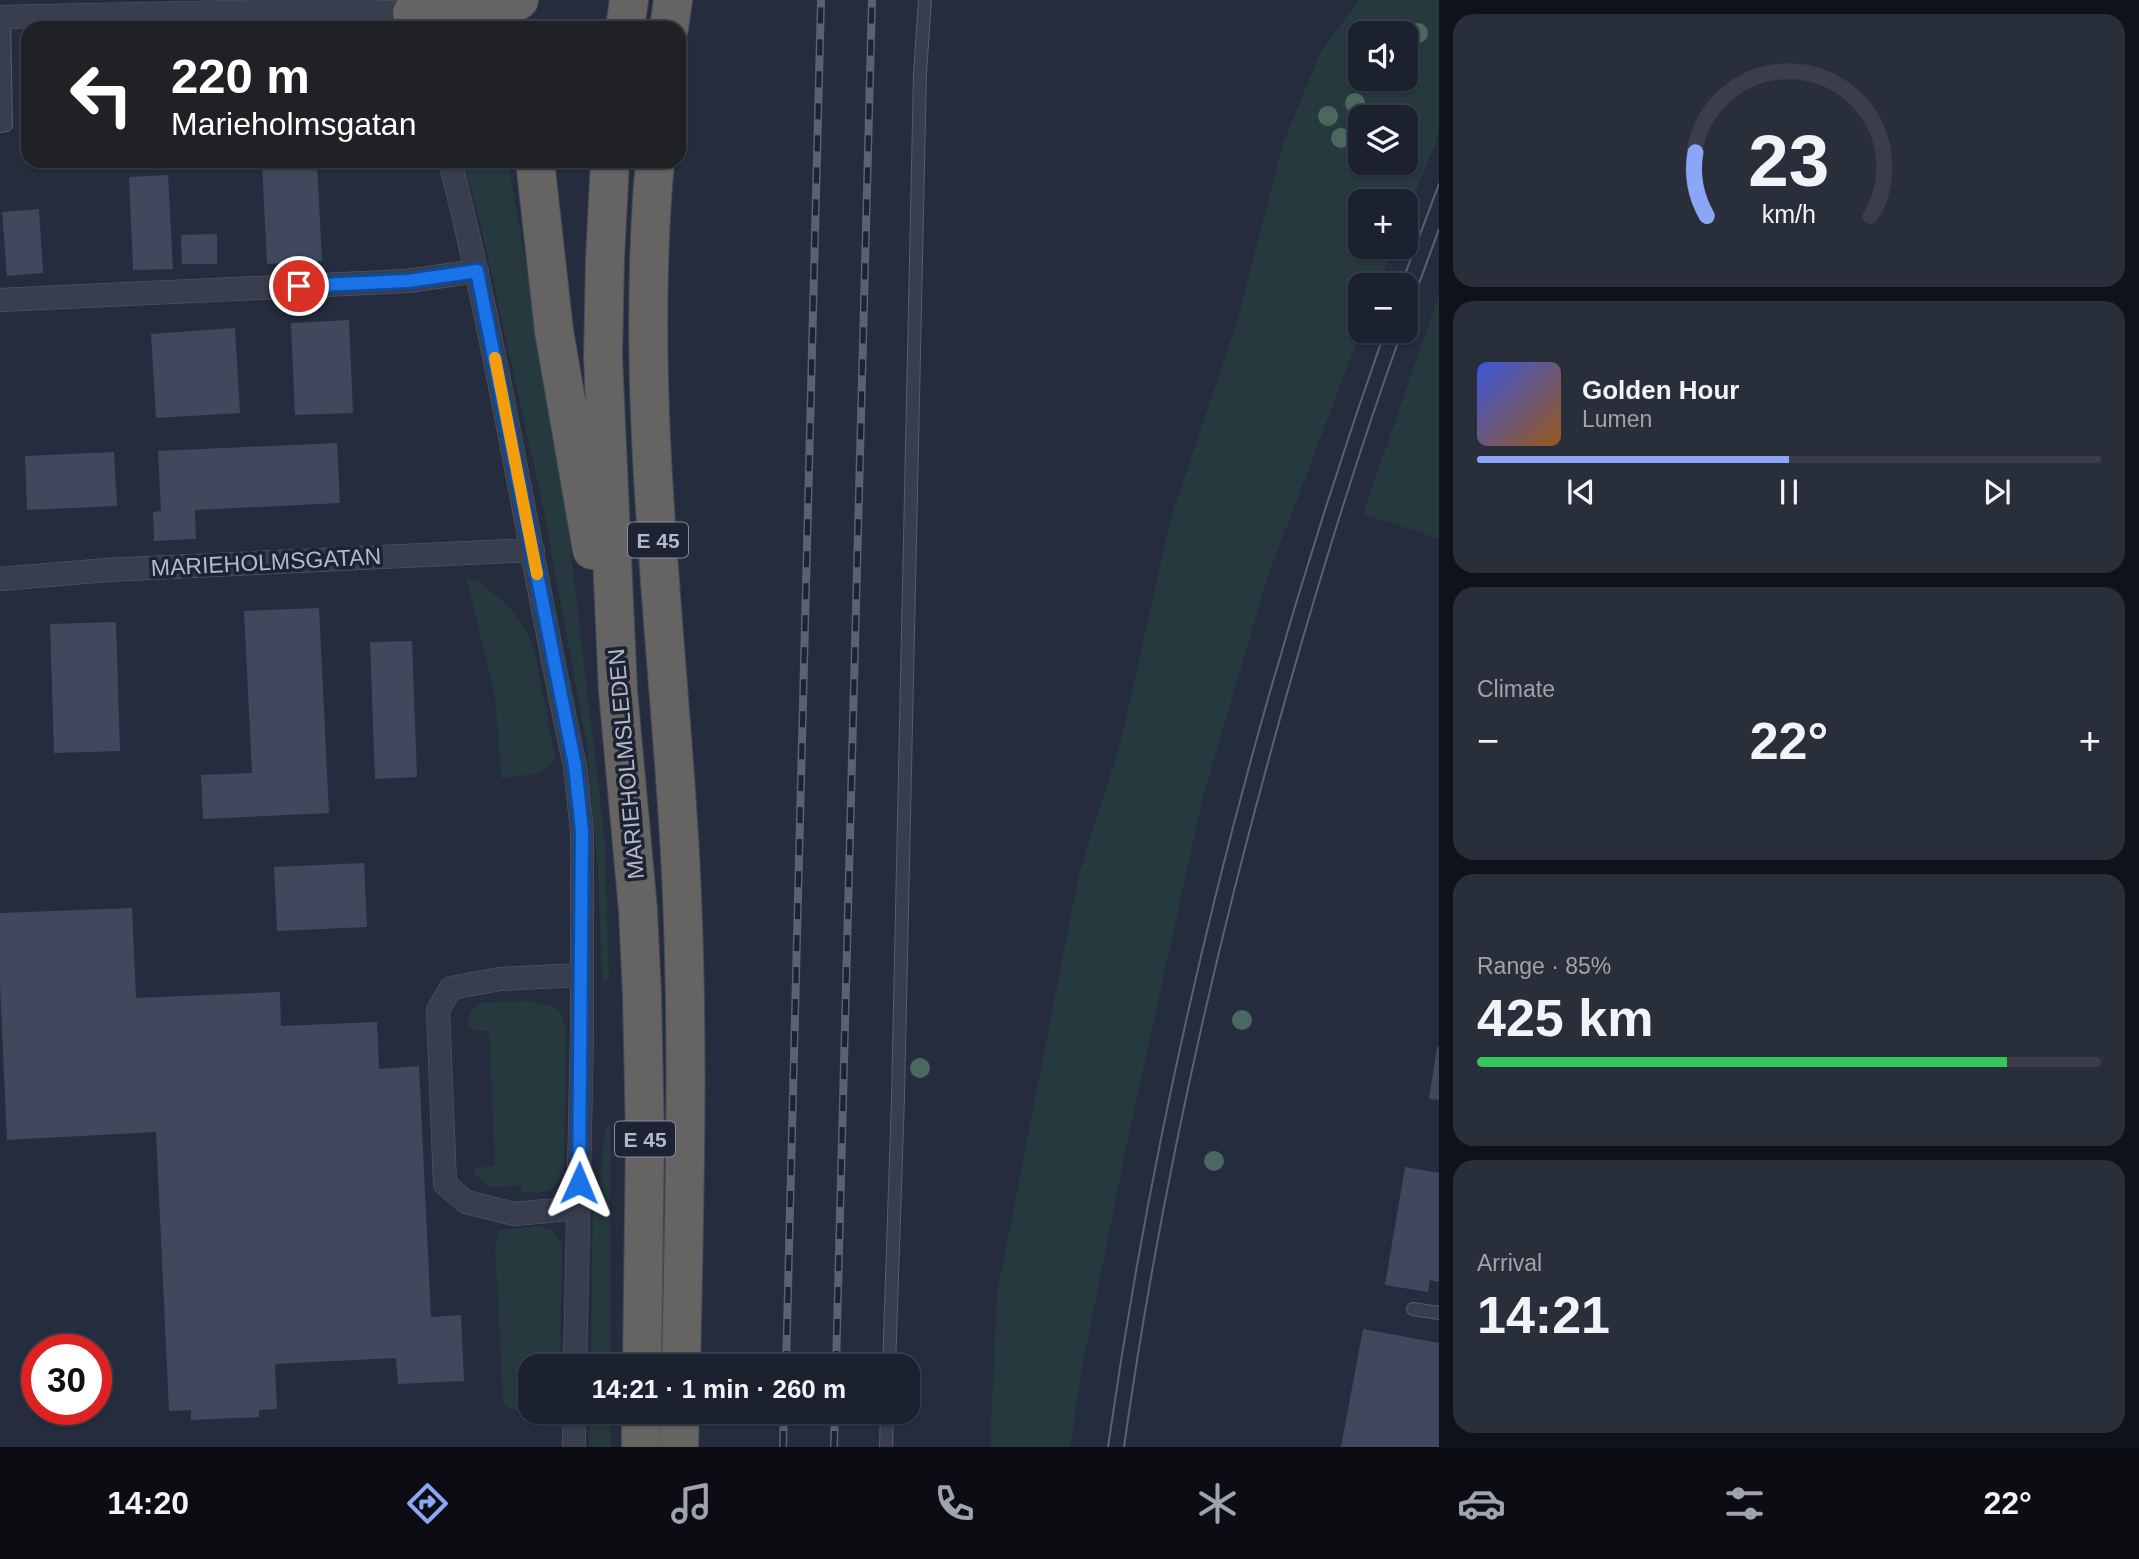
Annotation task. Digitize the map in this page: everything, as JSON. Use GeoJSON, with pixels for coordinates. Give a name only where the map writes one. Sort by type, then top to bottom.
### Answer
{"type":"FeatureCollection","features":[{"type":"Feature","properties":{"kind":"highway"},"geometry":{"type":"LineString","coordinates":[[413,14],[506,8],[519,0]]}},
{"type":"Feature","properties":{"kind":"highway"},"geometry":{"type":"LineString","coordinates":[[626,21],[629,0]]}},
{"type":"Feature","properties":{"kind":"highway"},"geometry":{"type":"LineString","coordinates":[[670,21],[673,0]]}},
{"type":"Feature","properties":{"kind":"highway"},"geometry":{"type":"LineString","coordinates":[[536,168],[554,331],[618,691]]}},
{"type":"Feature","properties":{"kind":"highway","name":"MARIEHOLMSLEDEN"},"geometry":{"type":"LineString","coordinates":[[610,168],[603,357],[618,691],[638,911],[642,995],[645,1137],[642,1354]]}},
{"type":"Feature","properties":{"kind":"highway","name":"MARIEHOLMSLEDEN"},"geometry":{"type":"LineString","coordinates":[[654,168],[648,310],[652,446],[683,918],[685,1144],[681,1354]]}},
{"type":"Feature","properties":{"kind":"highway"},"geometry":{"type":"LineString","coordinates":[[641,1424],[641,1447]]}},
{"type":"Feature","properties":{"kind":"highway"},"geometry":{"type":"LineString","coordinates":[[679,1447],[680,1424]]}},
{"type":"Feature","properties":{"kind":"street"},"geometry":{"type":"LineString","coordinates":[[2,17],[85,7],[281,6],[413,14]]}},
{"type":"Feature","properties":{"kind":"street"},"geometry":{"type":"LineString","coordinates":[[452,168],[477,271],[579,798],[582,831],[582,975],[575,1354]]}},
{"type":"Feature","properties":{"kind":"street"},"geometry":{"type":"LineString","coordinates":[[0,300],[408,281],[477,271]]}},
{"type":"Feature","properties":{"kind":"street","name":"MARIEHOLMSGATAN"},"geometry":{"type":"LineString","coordinates":[[0,579],[107,570],[533,550]]}},
{"type":"Feature","properties":{"kind":"street"},"geometry":{"type":"LineString","coordinates":[[578,1208],[515,1214],[466,1202],[445,1184],[438,1010],[451,988],[500,979],[582,975]]}},
{"type":"Feature","properties":{"kind":"street"},"geometry":{"type":"LineString","coordinates":[[574,1447],[575,1424]]}},
{"type":"Feature","properties":{"kind":"lane"},"geometry":{"type":"LineString","coordinates":[[889,1354],[898,1097],[920,73],[925,0]]}},
{"type":"Feature","properties":{"kind":"lane"},"geometry":{"type":"LineString","coordinates":[[0,126],[6,125],[2,17]]}},
{"type":"Feature","properties":{"kind":"lane"},"geometry":{"type":"LineString","coordinates":[[1413,1309],[1439,1313]]}},
{"type":"Feature","properties":{"kind":"lane"},"geometry":{"type":"LineString","coordinates":[[886,1447],[887,1424]]}},
{"type":"Feature","properties":{"kind":"shaded area"},"geometry":{"type":"Polygon","coordinates":[[[1359,0],[1439,0],[1439,135],[1417,189],[1348,189],[1348,259],[1388,259],[1383,273],[1348,273],[1348,343],[1356,343],[1268,576],[1203,797],[1126,1148],[1082,1368],[1070,1447],[990,1447],[997,1293],[1079,874],[1121,741],[1171,517],[1238,319],[1283,143],[1321,51],[1359,0]]]}},
{"type":"Feature","properties":{"kind":"shaded area"},"geometry":{"type":"Polygon","coordinates":[[[466,168],[509,168],[566,512],[605,841],[609,981],[602,981],[598,869],[587,746],[542,502],[466,168]]]}},
{"type":"Feature","properties":{"kind":"shaded area"},"geometry":{"type":"Polygon","coordinates":[[[1439,294],[1439,539],[1363,514],[1439,294]]]}},
{"type":"Feature","properties":{"kind":"shaded area"},"geometry":{"type":"Polygon","coordinates":[[[466,577],[481,583],[508,606],[526,629],[534,649],[555,756],[546,768],[539,771],[501,778],[495,696],[466,577]]]}},
{"type":"Feature","properties":{"kind":"shaded area"},"geometry":{"type":"Polygon","coordinates":[[[529,1001],[557,1010],[563,1019],[566,1037],[564,1163],[553,1189],[537,1193],[522,1192],[521,1186],[488,1187],[474,1173],[474,1168],[495,1166],[489,1031],[475,1031],[467,1023],[471,1011],[479,1003],[529,1001]]]}},
{"type":"Feature","properties":{"kind":"shaded area"},"geometry":{"type":"Polygon","coordinates":[[[610,1125],[610,1354],[591,1354],[593,1194],[600,1182],[605,1128],[610,1125]]]}},
{"type":"Feature","properties":{"kind":"shaded area"},"geometry":{"type":"Polygon","coordinates":[[[538,1226],[554,1231],[562,1246],[560,1354],[518,1354],[518,1411],[506,1407],[503,1401],[495,1246],[499,1230],[538,1226]]]}},
{"type":"Feature","properties":{"kind":"shaded area"},"geometry":{"type":"Polygon","coordinates":[[[536,1424],[557,1424],[557,1429],[536,1424]]]}},
{"type":"Feature","properties":{"kind":"shaded area"},"geometry":{"type":"Polygon","coordinates":[[[590,1424],[610,1424],[611,1447],[589,1447],[590,1424]]]}},
{"type":"Feature","properties":{"kind":"building"},"geometry":{"type":"Polygon","coordinates":[[[262,168],[317,168],[322,261],[267,264],[262,168]]]}},
{"type":"Feature","properties":{"kind":"building"},"geometry":{"type":"Polygon","coordinates":[[[168,175],[173,269],[133,270],[129,177],[168,175]]]}},
{"type":"Feature","properties":{"kind":"building"},"geometry":{"type":"Polygon","coordinates":[[[39,209],[43,273],[7,276],[2,212],[39,209]]]}},
{"type":"Feature","properties":{"kind":"building"},"geometry":{"type":"Polygon","coordinates":[[[217,234],[217,264],[182,264],[181,235],[217,234]]]}},
{"type":"Feature","properties":{"kind":"building"},"geometry":{"type":"Polygon","coordinates":[[[349,320],[353,413],[295,415],[291,323],[349,320]]]}},
{"type":"Feature","properties":{"kind":"building"},"geometry":{"type":"Polygon","coordinates":[[[235,328],[240,413],[156,418],[151,334],[235,328]]]}},
{"type":"Feature","properties":{"kind":"building"},"geometry":{"type":"Polygon","coordinates":[[[337,443],[340,503],[195,510],[196,539],[154,541],[153,512],[161,511],[158,451],[337,443]]]}},
{"type":"Feature","properties":{"kind":"building"},"geometry":{"type":"Polygon","coordinates":[[[114,452],[117,506],[27,510],[25,456],[114,452]]]}},
{"type":"Feature","properties":{"kind":"building"},"geometry":{"type":"Polygon","coordinates":[[[319,608],[329,813],[203,819],[201,775],[252,773],[244,611],[319,608]]]}},
{"type":"Feature","properties":{"kind":"building"},"geometry":{"type":"Polygon","coordinates":[[[116,622],[120,751],[54,753],[50,624],[116,622]]]}},
{"type":"Feature","properties":{"kind":"building"},"geometry":{"type":"Polygon","coordinates":[[[412,641],[417,777],[375,779],[370,642],[412,641]]]}},
{"type":"Feature","properties":{"kind":"building"},"geometry":{"type":"Polygon","coordinates":[[[364,863],[367,927],[277,931],[274,867],[364,863]]]}},
{"type":"Feature","properties":{"kind":"building"},"geometry":{"type":"Polygon","coordinates":[[[132,908],[136,998],[280,992],[281,1026],[377,1022],[379,1069],[419,1066],[431,1317],[461,1315],[464,1381],[398,1384],[396,1358],[275,1364],[277,1409],[259,1410],[259,1417],[191,1420],[191,1410],[169,1411],[156,1132],[7,1140],[0,984],[0,913],[132,908]]]}},
{"type":"Feature","properties":{"kind":"building"},"geometry":{"type":"Polygon","coordinates":[[[1439,1047],[1439,1100],[1429,1099],[1439,1047]]]}},
{"type":"Feature","properties":{"kind":"building"},"geometry":{"type":"Polygon","coordinates":[[[1405,1167],[1439,1173],[1439,1282],[1430,1280],[1428,1292],[1385,1285],[1405,1167]]]}},
{"type":"Feature","properties":{"kind":"building"},"geometry":{"type":"Polygon","coordinates":[[[1363,1329],[1439,1343],[1439,1447],[1341,1447],[1363,1329]]]}},
{"type":"Feature","properties":{"kind":"tram line"},"geometry":{"type":"LineString","coordinates":[[1406,273],[1439,184]]}},
{"type":"Feature","properties":{"kind":"tram line"},"geometry":{"type":"LineString","coordinates":[[1418,286],[1439,229]]}},
{"type":"Feature","properties":{"kind":"tram line"},"geometry":{"type":"LineString","coordinates":[[1108,1447],[1156,1163],[1219,882],[1296,604],[1381,343]]}},
{"type":"Feature","properties":{"kind":"tram line"},"geometry":{"type":"LineString","coordinates":[[1124,1447],[1168,1184],[1226,923],[1316,592],[1398,343]]}},
{"type":"Feature","properties":{"kind":"railway"},"geometry":{"type":"LineString","coordinates":[[786,1354],[821,0]]}},
{"type":"Feature","properties":{"kind":"railway"},"geometry":{"type":"LineString","coordinates":[[836,1354],[872,0]]}},
{"type":"Feature","properties":{"kind":"railway"},"geometry":{"type":"LineString","coordinates":[[783,1447],[784,1424]]}},
{"type":"Feature","properties":{"kind":"railway"},"geometry":{"type":"LineString","coordinates":[[834,1447],[835,1424]]}},
{"type":"Feature","properties":{"kind":"slow traffic"},"geometry":{"type":"LineString","coordinates":[[495,358],[537,574]]}},
{"type":"Feature","properties":{"kind":"route"},"geometry":{"type":"LineString","coordinates":[[299,286],[408,281],[477,271],[575,766],[579,798],[582,831],[582,1031],[579,1183]]}}]}
